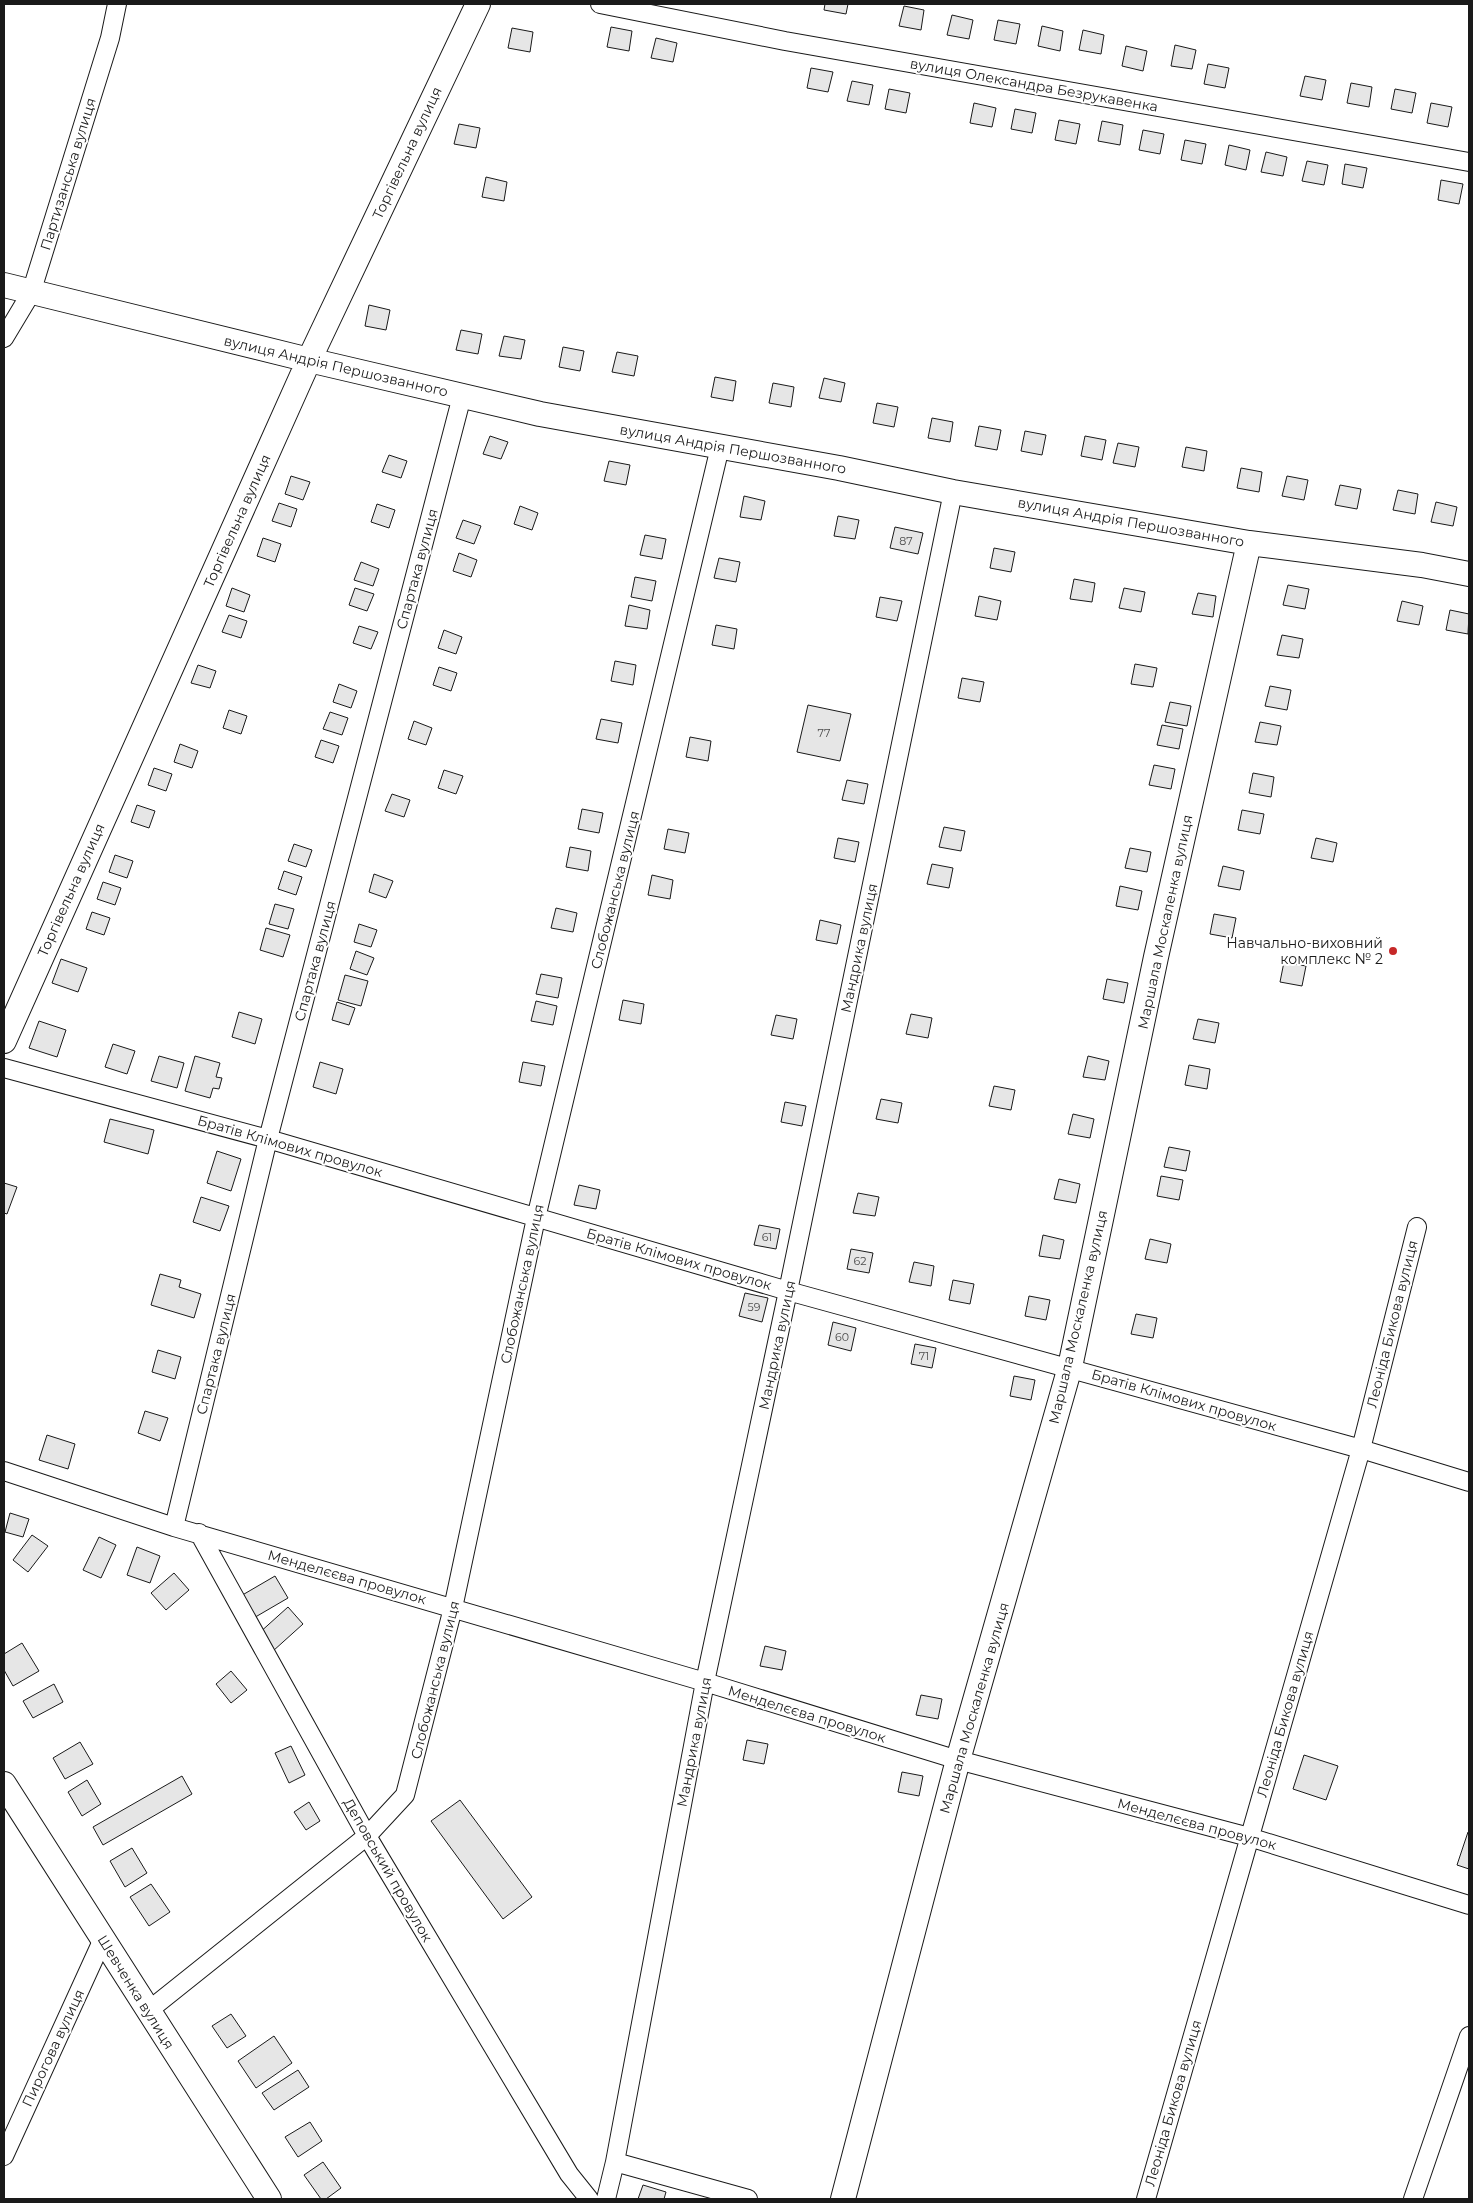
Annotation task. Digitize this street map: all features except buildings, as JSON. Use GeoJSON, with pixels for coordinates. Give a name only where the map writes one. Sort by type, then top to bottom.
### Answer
{"type":"FeatureCollection","features":[{"type":"Feature","properties":{"kind":"street","name":"Партизанська вулиця"},"geometry":{"type":"LineString","coordinates":[[4,338],[31,293],[110,38],[117,4]]}},
{"type":"Feature","properties":{"kind":"street","name":"Торгівельна вулиця"},"geometry":{"type":"LineString","coordinates":[[4,1041],[309,360],[478,4]]}},
{"type":"Feature","properties":{"kind":"street","name":"вулиця Олександра Безрукавенка"},"geometry":{"type":"LineString","coordinates":[[600,4],[785,41],[1469,162]]}},
{"type":"Feature","properties":{"kind":"street","name":"вулиця Андрія Першозванного"},"geometry":{"type":"LineString","coordinates":[[4,285],[309,360],[540,414],[839,468],[953,492],[1249,543],[1422,565],[1469,574]]}},
{"type":"Feature","properties":{"kind":"street","name":"Спартака вулиця"},"geometry":{"type":"LineString","coordinates":[[174,1527],[268,1139],[462,396]]}},
{"type":"Feature","properties":{"kind":"street","name":"Слобожанська вулиця"},"geometry":{"type":"LineString","coordinates":[[148,2011],[367,1836],[405,1795],[454,1608],[536,1218],[720,448]]}},
{"type":"Feature","properties":{"kind":"street","name":"Мандрика вулиця"},"geometry":{"type":"LineString","coordinates":[[606,2199],[615,2162],[705,1682],[953,492]]}},
{"type":"Feature","properties":{"kind":"street","name":"Маршала Москаленка вулиця"},"geometry":{"type":"LineString","coordinates":[[843,2199],[958,1760],[1070,1367],[1154,967],[1249,543]]}},
{"type":"Feature","properties":{"kind":"street","name":"Братів Клімових провулок"},"geometry":{"type":"LineString","coordinates":[[4,1068],[268,1139],[788,1290],[1361,1449],[1469,1482]]}},
{"type":"Feature","properties":{"kind":"street","name":"Леоніда Бикова вулиця"},"geometry":{"type":"LineString","coordinates":[[1146,2199],[1361,1449],[1417,1227]]}},
{"type":"Feature","properties":{"kind":"street","name":"Менделєєва провулок"},"geometry":{"type":"LineString","coordinates":[[4,1471],[174,1527],[705,1682],[958,1760],[1249,1837],[1469,1905]]}},
{"type":"Feature","properties":{"kind":"street","name":"Деповський провулок"},"geometry":{"type":"LineString","coordinates":[[198,1533],[367,1836],[569,2174],[589,2199]]}},
{"type":"Feature","properties":{"kind":"street","name":"Шевченка вулиця"},"geometry":{"type":"LineString","coordinates":[[4,1784],[269,2199]]}},
{"type":"Feature","properties":{"kind":"street","name":"Пирогова вулиця"},"geometry":{"type":"LineString","coordinates":[[4,2156],[103,1940]]}},
{"type":"Feature","properties":{"kind":"street"},"geometry":{"type":"LineString","coordinates":[[1413,2199],[1469,2036]]}},
{"type":"Feature","properties":{"kind":"street"},"geometry":{"type":"LineString","coordinates":[[615,2162],[748,2199]]}},
{"type":"Feature","properties":{"kind":"place","name":"Навчально-виховний комплекс № 2"},"geometry":{"type":"Point","coordinates":[1393,951]}}]}
